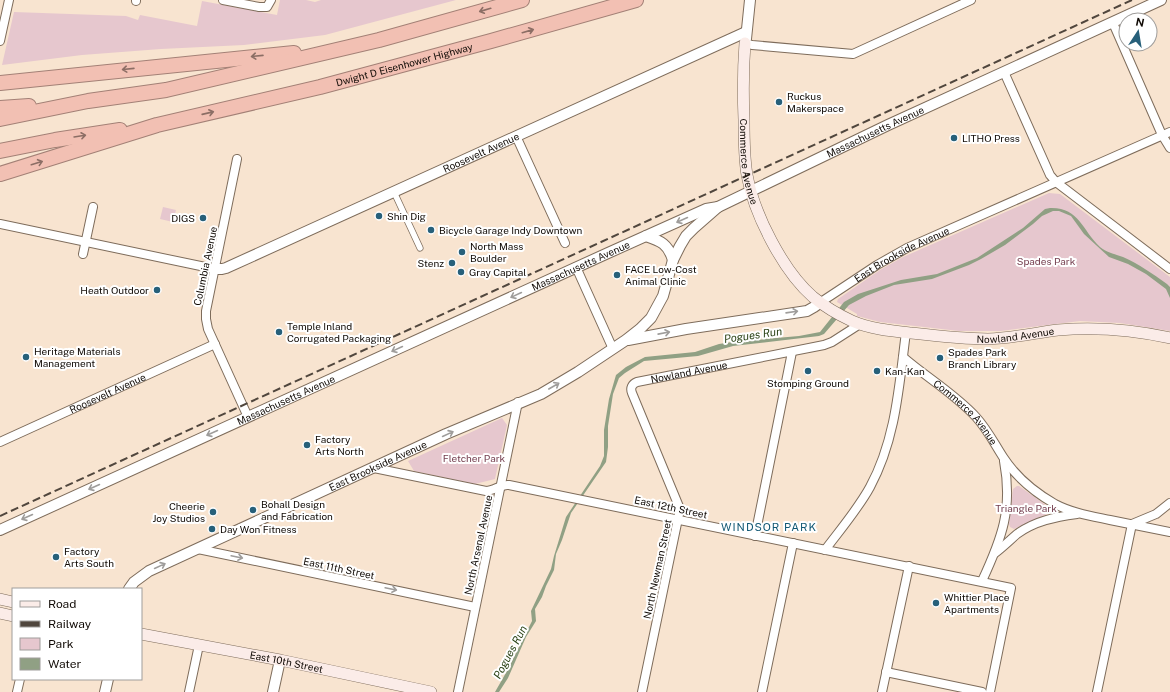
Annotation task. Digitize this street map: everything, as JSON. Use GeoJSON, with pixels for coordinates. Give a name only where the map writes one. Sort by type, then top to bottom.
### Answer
{"type":"FeatureCollection","features":[{"type":"Feature","properties":{"kind":"highway"},"geometry":{"type":"LineString","coordinates":[[0,119],[88,102],[166,90],[379,40],[522,0]]}},
{"type":"Feature","properties":{"kind":"highway","name":"Dwight D Eisenhower Highway"},"geometry":{"type":"LineString","coordinates":[[170,122],[327,85],[636,0]]}},
{"type":"Feature","properties":{"kind":"highway"},"geometry":{"type":"LineString","coordinates":[[0,83],[301,52],[379,40]]}},
{"type":"Feature","properties":{"kind":"highway"},"geometry":{"type":"LineString","coordinates":[[0,108],[88,102]]}},
{"type":"Feature","properties":{"kind":"highway"},"geometry":{"type":"LineString","coordinates":[[0,151],[49,141],[170,122]]}},
{"type":"Feature","properties":{"kind":"highway"},"geometry":{"type":"LineString","coordinates":[[0,174],[170,122]]}},
{"type":"Feature","properties":{"kind":"main road","name":"Commerce Avenue"},"geometry":{"type":"LineString","coordinates":[[746,38],[744,139],[746,167],[751,191],[763,225],[780,255],[806,290],[821,302]]}},
{"type":"Feature","properties":{"kind":"main road","name":"Nowland Avenue"},"geometry":{"type":"LineString","coordinates":[[821,302],[856,322],[882,329],[964,339],[989,339],[1058,330],[1089,329],[1151,334],[1170,338]]}},
{"type":"Feature","properties":{"kind":"main road"},"geometry":{"type":"LineString","coordinates":[[0,599],[12,602]]}},
{"type":"Feature","properties":{"kind":"main road"},"geometry":{"type":"LineString","coordinates":[[0,613],[12,616]]}},
{"type":"Feature","properties":{"kind":"main road","name":"East 10th Street"},"geometry":{"type":"LineString","coordinates":[[142,634],[280,660],[432,692]]}},
{"type":"Feature","properties":{"kind":"street"},"geometry":{"type":"LineString","coordinates":[[0,41],[8,0]]}},
{"type":"Feature","properties":{"kind":"street"},"geometry":{"type":"LineString","coordinates":[[223,0],[259,7],[269,3]]}},
{"type":"Feature","properties":{"kind":"street","name":"Commerce Avenue"},"geometry":{"type":"LineString","coordinates":[[746,38],[750,0]]}},
{"type":"Feature","properties":{"kind":"street"},"geometry":{"type":"LineString","coordinates":[[746,38],[752,45],[853,54],[971,0]]}},
{"type":"Feature","properties":{"kind":"street","name":"Massachusetts Avenue"},"geometry":{"type":"LineString","coordinates":[[0,530],[706,208],[718,207],[854,141],[1161,0]]}},
{"type":"Feature","properties":{"kind":"street"},"geometry":{"type":"LineString","coordinates":[[1112,23],[1166,133],[1170,148]]}},
{"type":"Feature","properties":{"kind":"street","name":"Roosevelt Avenue"},"geometry":{"type":"LineString","coordinates":[[215,269],[226,268],[516,136],[746,38]]}},
{"type":"Feature","properties":{"kind":"street"},"geometry":{"type":"LineString","coordinates":[[1004,72],[1050,176],[1170,269]]}},
{"type":"Feature","properties":{"kind":"street","name":"East Brookside Avenue"},"geometry":{"type":"LineString","coordinates":[[626,340],[807,310],[814,307],[877,265],[907,248],[1166,133]]}},
{"type":"Feature","properties":{"kind":"street"},"geometry":{"type":"LineString","coordinates":[[516,136],[565,243]]}},
{"type":"Feature","properties":{"kind":"street","name":"Columbia Avenue"},"geometry":{"type":"LineString","coordinates":[[237,160],[206,314],[207,326],[248,417]]}},
{"type":"Feature","properties":{"kind":"street"},"geometry":{"type":"LineString","coordinates":[[394,192],[420,248]]}},
{"type":"Feature","properties":{"kind":"street"},"geometry":{"type":"LineString","coordinates":[[83,254],[93,207]]}},
{"type":"Feature","properties":{"kind":"street","name":"East Brookside Avenue"},"geometry":{"type":"LineString","coordinates":[[130,588],[134,582],[144,574],[518,402],[540,394],[626,340],[640,329],[656,311],[666,288],[673,260],[686,236],[718,207]]}},
{"type":"Feature","properties":{"kind":"street"},"geometry":{"type":"LineString","coordinates":[[0,224],[215,269]]}},
{"type":"Feature","properties":{"kind":"street"},"geometry":{"type":"LineString","coordinates":[[646,236],[665,244],[673,260]]}},
{"type":"Feature","properties":{"kind":"street"},"geometry":{"type":"LineString","coordinates":[[576,267],[613,348]]}},
{"type":"Feature","properties":{"kind":"street","name":"Nowland Avenue"},"geometry":{"type":"LineString","coordinates":[[632,386],[637,382],[824,345],[832,342],[856,322]]}},
{"type":"Feature","properties":{"kind":"street"},"geometry":{"type":"LineString","coordinates":[[826,550],[867,492],[884,456],[894,419],[906,332]]}},
{"type":"Feature","properties":{"kind":"street","name":"Roosevelt Avenue"},"geometry":{"type":"LineString","coordinates":[[0,442],[215,344]]}},
{"type":"Feature","properties":{"kind":"street"},"geometry":{"type":"LineString","coordinates":[[755,536],[792,352]]}},
{"type":"Feature","properties":{"kind":"street","name":"Commerce Avenue"},"geometry":{"type":"LineString","coordinates":[[903,357],[976,416],[992,437],[1004,458]]}},
{"type":"Feature","properties":{"kind":"street","name":"North Newman Street"},"geometry":{"type":"LineString","coordinates":[[632,386],[631,391],[680,509],[642,692]]}},
{"type":"Feature","properties":{"kind":"street","name":"North Arsenal Avenue"},"geometry":{"type":"LineString","coordinates":[[458,692],[518,402]]}},
{"type":"Feature","properties":{"kind":"street"},"geometry":{"type":"LineString","coordinates":[[1004,458],[1018,476],[1035,492],[1058,505],[1079,513],[1170,532]]}},
{"type":"Feature","properties":{"kind":"street"},"geometry":{"type":"LineString","coordinates":[[982,581],[995,553],[1005,522],[1008,489],[1004,458]]}},
{"type":"Feature","properties":{"kind":"street","name":"East 12th Street"},"geometry":{"type":"LineString","coordinates":[[374,468],[486,491],[508,485],[1011,588],[990,692]]}},
{"type":"Feature","properties":{"kind":"street"},"geometry":{"type":"LineString","coordinates":[[1132,524],[1156,514],[1170,504]]}},
{"type":"Feature","properties":{"kind":"street"},"geometry":{"type":"LineString","coordinates":[[995,553],[1018,534],[1038,523],[1056,517],[1079,513]]}},
{"type":"Feature","properties":{"kind":"street"},"geometry":{"type":"LineString","coordinates":[[1097,692],[1132,524]]}},
{"type":"Feature","properties":{"kind":"street"},"geometry":{"type":"LineString","coordinates":[[762,692],[793,543]]}},
{"type":"Feature","properties":{"kind":"street","name":"East 11th Street"},"geometry":{"type":"LineString","coordinates":[[198,549],[475,607]]}},
{"type":"Feature","properties":{"kind":"street"},"geometry":{"type":"LineString","coordinates":[[882,692],[908,566]]}},
{"type":"Feature","properties":{"kind":"street"},"geometry":{"type":"LineString","coordinates":[[189,692],[199,645]]}},
{"type":"Feature","properties":{"kind":"street"},"geometry":{"type":"LineString","coordinates":[[273,692],[280,660]]}},
{"type":"Feature","properties":{"kind":"street"},"geometry":{"type":"LineString","coordinates":[[886,672],[982,692]]}},
{"type":"Feature","properties":{"kind":"street"},"geometry":{"type":"LineString","coordinates":[[17,692],[20,680]]}},
{"type":"Feature","properties":{"kind":"street"},"geometry":{"type":"LineString","coordinates":[[105,692],[108,680]]}},
{"type":"Feature","properties":{"kind":"green space"},"geometry":{"type":"Polygon","coordinates":[[[280,0],[306,0],[315,2],[321,0],[456,0],[325,35],[244,45],[82,55],[2,65],[14,12],[126,16],[138,20],[140,15],[197,26],[202,1],[277,15],[280,0]]]}},
{"type":"Feature","properties":{"kind":"green space","name":"Spades Park"},"geometry":{"type":"Polygon","coordinates":[[[1049,193],[1060,194],[1170,277],[1170,331],[1120,323],[1080,321],[1001,331],[959,331],[880,322],[857,316],[857,314],[837,302],[838,299],[880,270],[903,257],[1049,193]]]}},
{"type":"Feature","properties":{"kind":"green space"},"geometry":{"type":"Polygon","coordinates":[[[163,207],[176,210],[173,222],[160,219],[163,207]]]}},
{"type":"Feature","properties":{"kind":"green space","name":"Fletcher Park"},"geometry":{"type":"Polygon","coordinates":[[[502,418],[507,425],[495,479],[475,484],[414,471],[408,461],[502,418]]]}},
{"type":"Feature","properties":{"kind":"green space","name":"Triangle Park"},"geometry":{"type":"Polygon","coordinates":[[[1017,486],[1047,506],[1049,512],[1014,529],[1010,527],[1009,524],[1013,489],[1017,486]]]}},
{"type":"Feature","properties":{"kind":"water"},"geometry":{"type":"Polygon","coordinates":[[[1050,208],[1068,211],[1074,215],[1100,247],[1108,252],[1135,263],[1167,284],[1170,287],[1170,298],[1166,289],[1146,274],[1128,264],[1109,257],[1084,234],[1071,216],[1059,211],[1053,211],[1042,216],[1005,245],[969,265],[932,279],[894,285],[866,296],[849,305],[824,334],[819,336],[733,346],[698,356],[644,361],[619,378],[613,394],[608,426],[606,462],[571,513],[556,554],[554,570],[535,609],[536,621],[526,637],[508,678],[499,692],[495,692],[532,621],[531,611],[551,569],[566,517],[600,466],[604,456],[604,430],[609,399],[616,375],[626,367],[645,357],[695,352],[719,344],[732,342],[799,336],[820,332],[844,302],[858,294],[901,280],[937,274],[977,258],[1023,228],[1045,209],[1050,208]]]}},
{"type":"Feature","properties":{"kind":"railway"},"geometry":{"type":"LineString","coordinates":[[0,516],[1132,0]]}},
{"type":"Feature","properties":{"kind":"place","name":"Ruckus Makerspace"},"geometry":{"type":"Point","coordinates":[779,102]}},
{"type":"Feature","properties":{"kind":"place","name":"LITHO Press"},"geometry":{"type":"Point","coordinates":[954,138]}},
{"type":"Feature","properties":{"kind":"place","name":"Shin Dig"},"geometry":{"type":"Point","coordinates":[379,216]}},
{"type":"Feature","properties":{"kind":"place","name":"DIGS"},"geometry":{"type":"Point","coordinates":[203,218]}},
{"type":"Feature","properties":{"kind":"place","name":"Bicycle Garage Indy Downtown"},"geometry":{"type":"Point","coordinates":[431,230]}},
{"type":"Feature","properties":{"kind":"place","name":"North Mass Boulder"},"geometry":{"type":"Point","coordinates":[462,252]}},
{"type":"Feature","properties":{"kind":"place","name":"Stenz"},"geometry":{"type":"Point","coordinates":[452,263]}},
{"type":"Feature","properties":{"kind":"place","name":"Gray Capital"},"geometry":{"type":"Point","coordinates":[461,272]}},
{"type":"Feature","properties":{"kind":"place","name":"FACE Low-Cost Animal Clinic"},"geometry":{"type":"Point","coordinates":[617,275]}},
{"type":"Feature","properties":{"kind":"place","name":"Heath Outdoor"},"geometry":{"type":"Point","coordinates":[157,290]}},
{"type":"Feature","properties":{"kind":"place","name":"Temple Inland Corrugated Packaging"},"geometry":{"type":"Point","coordinates":[279,332]}},
{"type":"Feature","properties":{"kind":"place","name":"Heritage Materials Management"},"geometry":{"type":"Point","coordinates":[26,357]}},
{"type":"Feature","properties":{"kind":"place","name":"Spades Park Branch Library"},"geometry":{"type":"Point","coordinates":[940,358]}},
{"type":"Feature","properties":{"kind":"place","name":"Stomping Ground"},"geometry":{"type":"Point","coordinates":[808,371]}},
{"type":"Feature","properties":{"kind":"place","name":"Kan-Kan"},"geometry":{"type":"Point","coordinates":[877,371]}},
{"type":"Feature","properties":{"kind":"place","name":"Factory Arts North"},"geometry":{"type":"Point","coordinates":[307,445]}},
{"type":"Feature","properties":{"kind":"place","name":"Bohall Design and Fabrication"},"geometry":{"type":"Point","coordinates":[253,510]}},
{"type":"Feature","properties":{"kind":"place","name":"Cheerie Joy Studios"},"geometry":{"type":"Point","coordinates":[213,512]}},
{"type":"Feature","properties":{"kind":"place","name":"Day Won Fitness"},"geometry":{"type":"Point","coordinates":[212,529]}},
{"type":"Feature","properties":{"kind":"place","name":"Factory Arts South"},"geometry":{"type":"Point","coordinates":[56,557]}},
{"type":"Feature","properties":{"kind":"place","name":"Whittier Place Apartments"},"geometry":{"type":"Point","coordinates":[936,603]}},
{"type":"Feature","properties":{"kind":"district","name":"WINDSOR PARK"},"geometry":{"type":"Point","coordinates":[769,527]}},
{"type":"Feature","properties":{"kind":"water label","name":"Pogues Run"},"geometry":{"type":"Point","coordinates":[753,335]}},
{"type":"Feature","properties":{"kind":"water label","name":"Pogues Run"},"geometry":{"type":"Point","coordinates":[510,652]}}]}
